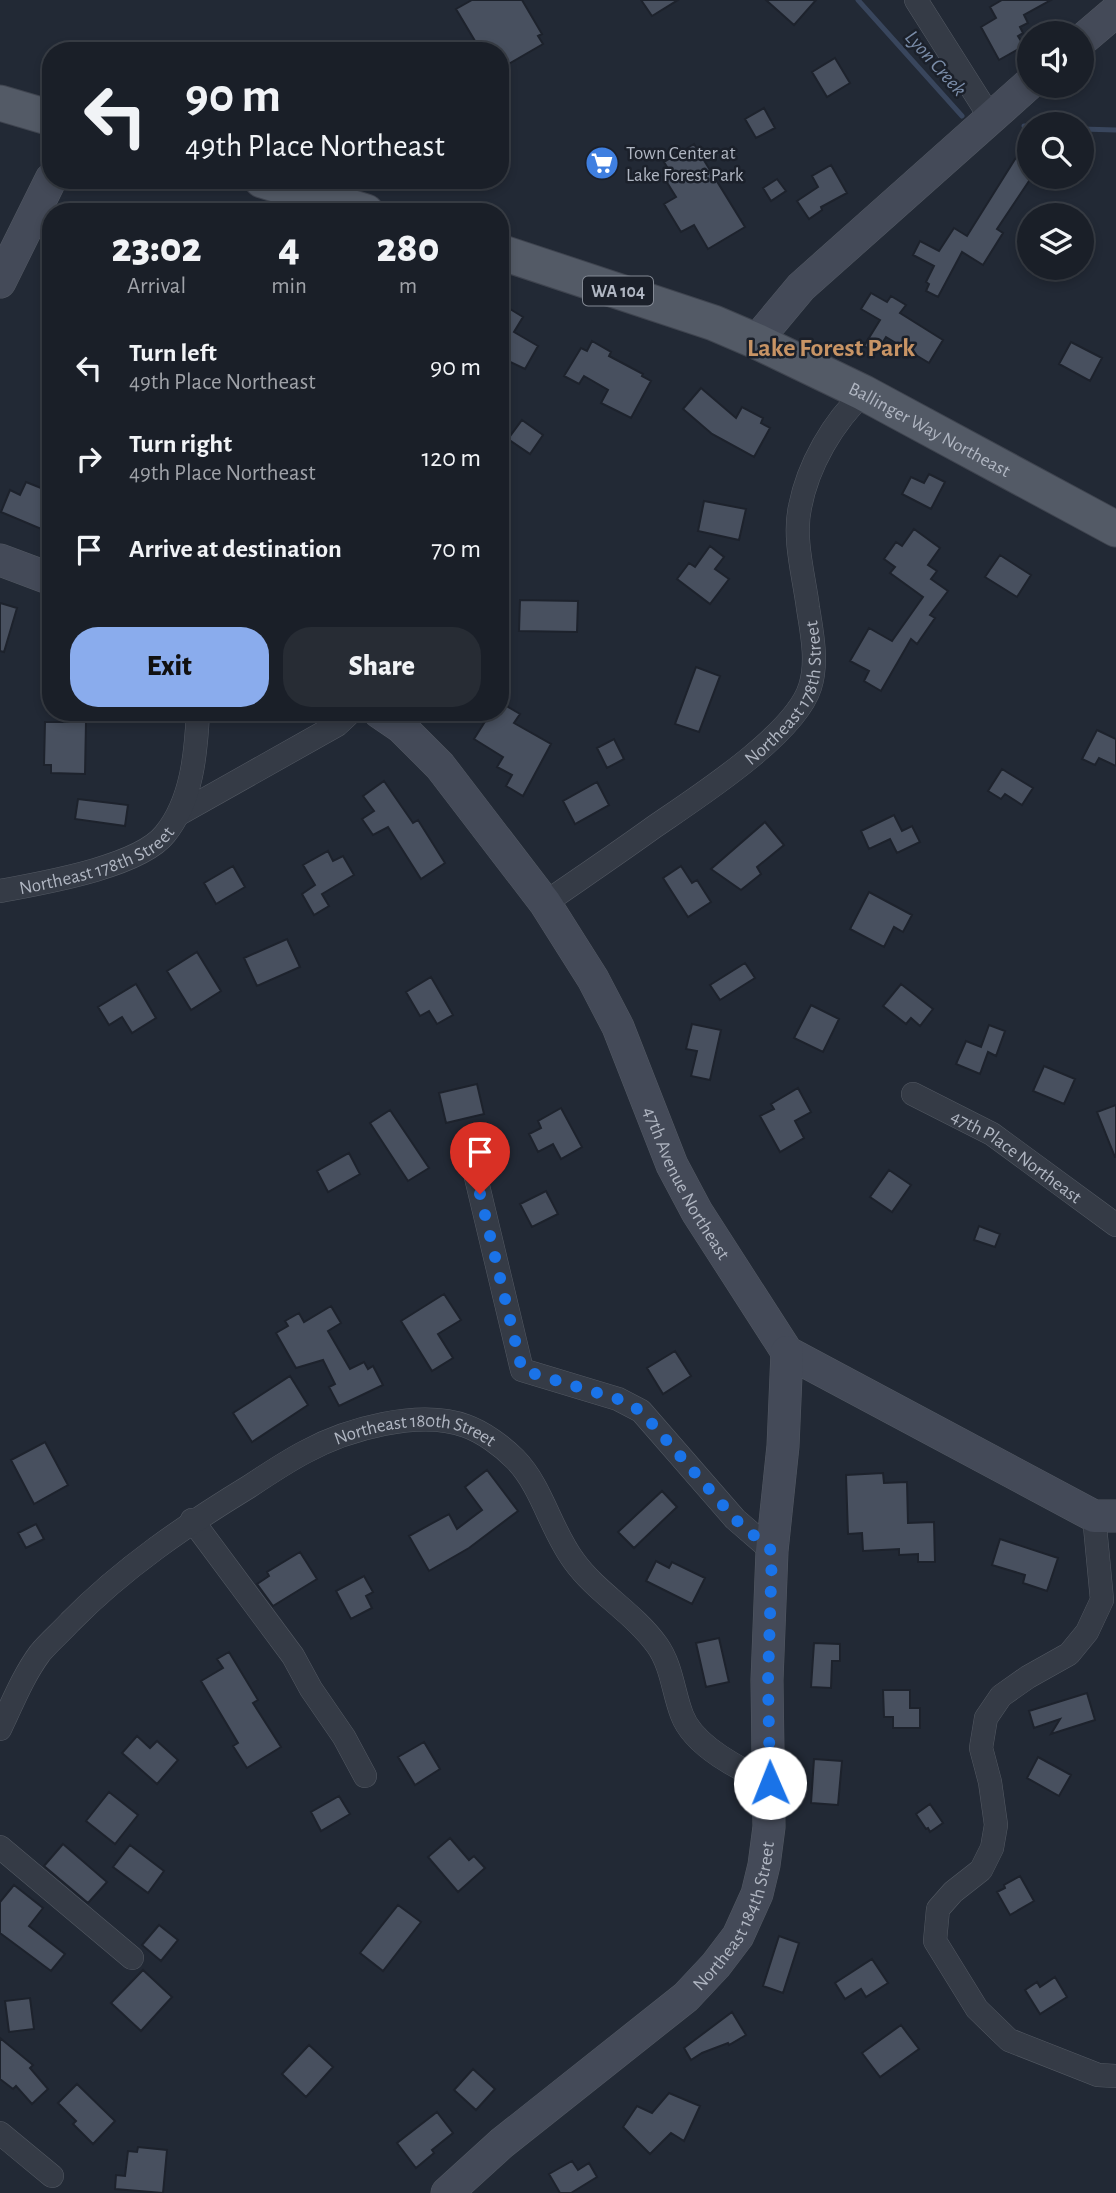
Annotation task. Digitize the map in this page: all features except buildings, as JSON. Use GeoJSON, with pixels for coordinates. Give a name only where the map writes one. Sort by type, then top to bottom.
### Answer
{"type":"FeatureCollection","features":[{"type":"Feature","properties":{"kind":"main road"},"geometry":{"type":"LineString","coordinates":[[0,103],[42,115]]}},
{"type":"Feature","properties":{"kind":"main road"},"geometry":{"type":"LineString","coordinates":[[291,189],[337,203]]}},
{"type":"Feature","properties":{"kind":"main road","name":"Ballinger Way Northeast"},"geometry":{"type":"LineString","coordinates":[[509,255],[714,323],[756,341],[864,393],[1116,529]]}},
{"type":"Feature","properties":{"kind":"street"},"geometry":{"type":"LineString","coordinates":[[916,0],[990,117]]}},
{"type":"Feature","properties":{"kind":"street"},"geometry":{"type":"LineString","coordinates":[[1094,30],[1116,11]]}},
{"type":"Feature","properties":{"kind":"street"},"geometry":{"type":"LineString","coordinates":[[756,341],[801,287],[1017,94]]}},
{"type":"Feature","properties":{"kind":"street"},"geometry":{"type":"LineString","coordinates":[[0,282],[46,189]]}},
{"type":"Feature","properties":{"kind":"street","name":"Northeast 178th Street"},"geometry":{"type":"LineString","coordinates":[[545,903],[718,783],[768,742],[792,717],[810,687],[815,651],[799,546],[799,509],[823,447],[844,412],[864,393]]}},
{"type":"Feature","properties":{"kind":"street"},"geometry":{"type":"LineString","coordinates":[[0,560],[42,576]]}},
{"type":"Feature","properties":{"kind":"street","name":"Northeast 178th Street"},"geometry":{"type":"LineString","coordinates":[[0,891],[92,871],[130,858],[164,837],[179,814],[196,756],[198,721]]}},
{"type":"Feature","properties":{"kind":"street","name":"Northeast 178th Street"},"geometry":{"type":"LineString","coordinates":[[179,814],[341,721]]}},
{"type":"Feature","properties":{"kind":"street","name":"47th Avenue Northeast"},"geometry":{"type":"LineString","coordinates":[[392,721],[440,766],[545,903],[593,979],[618,1027],[672,1165],[697,1212],[787,1352],[1105,1516]]}},
{"type":"Feature","properties":{"kind":"street","name":"47th Place Northeast"},"geometry":{"type":"LineString","coordinates":[[913,1094],[992,1135],[1116,1225]]}},
{"type":"Feature","properties":{"kind":"street"},"geometry":{"type":"LineString","coordinates":[[474,1169],[522,1370],[618,1399],[641,1411],[735,1519],[772,1551]]}},
{"type":"Feature","properties":{"kind":"street","name":"Northeast 184th Street"},"geometry":{"type":"LineString","coordinates":[[447,2193],[502,2143],[686,1997],[738,1936],[757,1894],[769,1827],[768,1681],[772,1551],[783,1446],[787,1352]]}},
{"type":"Feature","properties":{"kind":"street","name":"Northeast 180th Street"},"geometry":{"type":"LineString","coordinates":[[0,1729],[41,1653],[96,1596],[192,1520],[306,1451],[342,1435],[382,1425],[424,1419],[465,1425],[488,1437],[515,1459],[535,1485],[572,1558],[590,1582],[634,1619],[658,1647],[673,1680],[683,1718],[698,1738],[742,1770],[770,1783]]}},
{"type":"Feature","properties":{"kind":"street"},"geometry":{"type":"LineString","coordinates":[[1105,1516],[1102,1600],[1087,1632],[1069,1654],[1001,1696],[986,1718],[981,1748],[990,1782],[996,1825],[992,1848],[981,1870],[953,1892],[938,1909],[935,1941],[977,2010],[1009,2040],[1098,2075],[1116,2076]]}},
{"type":"Feature","properties":{"kind":"street"},"geometry":{"type":"LineString","coordinates":[[192,1520],[293,1656],[365,1776]]}},
{"type":"Feature","properties":{"kind":"street"},"geometry":{"type":"LineString","coordinates":[[0,1847],[132,1958]]}},
{"type":"Feature","properties":{"kind":"street"},"geometry":{"type":"LineString","coordinates":[[0,2133],[52,2176]]}},
{"type":"Feature","properties":{"kind":"waterway","name":"Lyon Creek"},"geometry":{"type":"LineString","coordinates":[[858,0],[962,116]]}},
{"type":"Feature","properties":{"kind":"waterway","name":"Lyon Creek"},"geometry":{"type":"LineString","coordinates":[[1094,129],[1116,130]]}},
{"type":"Feature","properties":{"kind":"place","name":"Town Center at Lake Forest Park"},"geometry":{"type":"Point","coordinates":[602,163]}},
{"type":"Feature","properties":{"kind":"district","name":"Lake Forest Park"},"geometry":{"type":"Point","coordinates":[831,347]}},
{"type":"Feature","properties":{"kind":"route"},"geometry":{"type":"LineString","coordinates":[[480,1194],[522,1370],[618,1399],[641,1411],[735,1519],[772,1551],[768,1681],[770,1783]]}}]}
